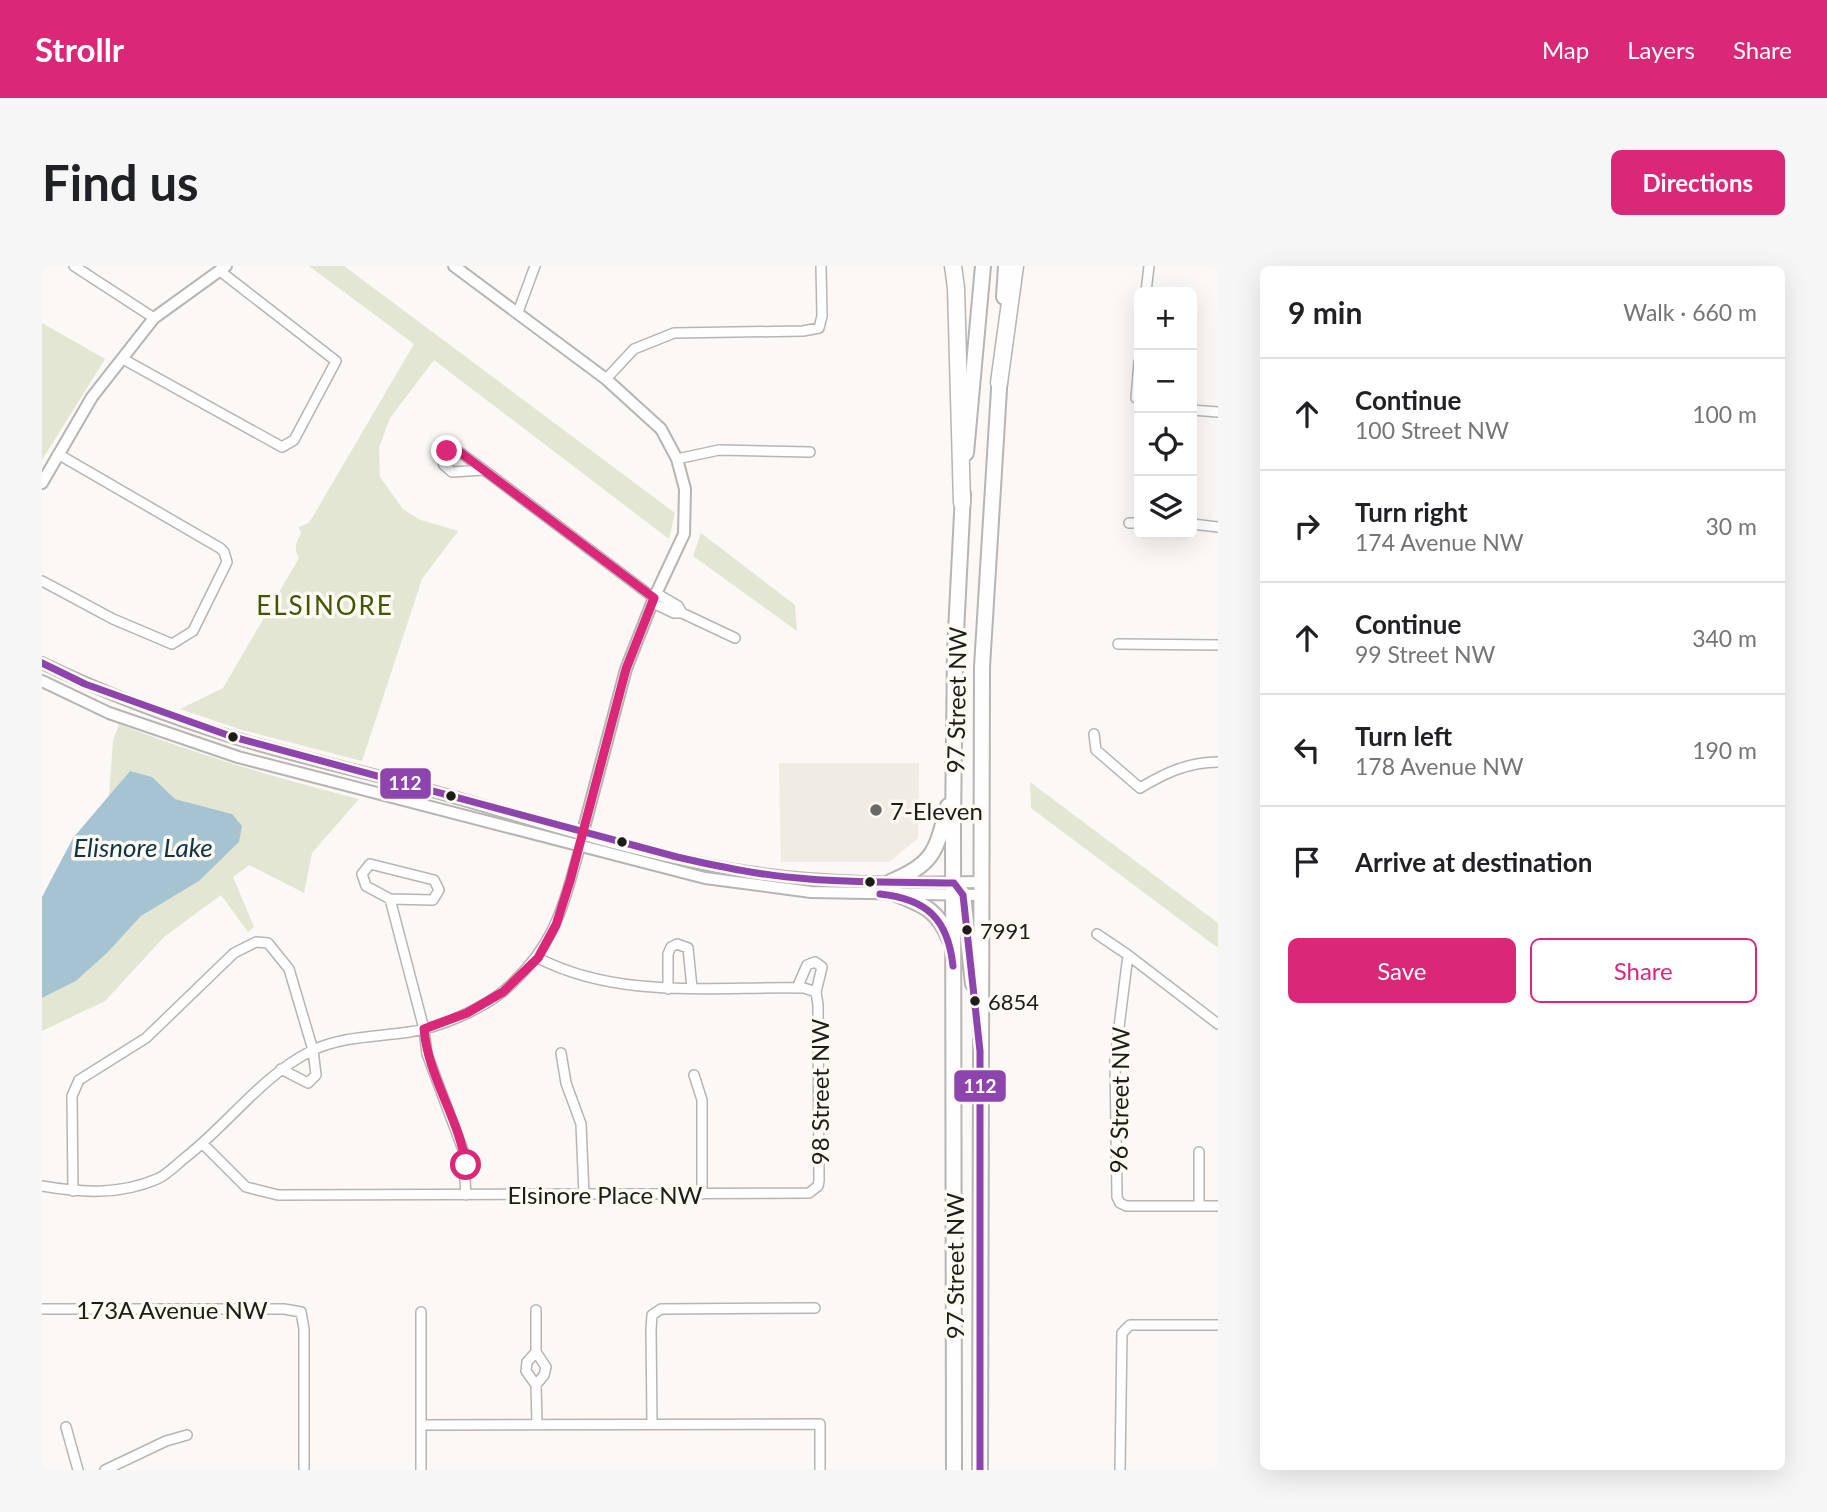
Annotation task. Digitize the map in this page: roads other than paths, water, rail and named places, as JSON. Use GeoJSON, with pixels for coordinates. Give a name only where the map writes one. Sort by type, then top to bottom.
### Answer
{"type":"FeatureCollection","features":[{"type":"Feature","properties":{"kind":"highway"},"geometry":{"type":"LineString","coordinates":[[953,266],[956,288],[962,503]]}},
{"type":"Feature","properties":{"kind":"highway"},"geometry":{"type":"LineString","coordinates":[[999,383],[1015,266]]}},
{"type":"Feature","properties":{"kind":"main road","name":"97 Street NW"},"geometry":{"type":"LineString","coordinates":[[954,1470],[953,948],[957,891],[954,784],[955,652],[962,503],[983,266]]}},
{"type":"Feature","properties":{"kind":"main road","name":"97 Street NW"},"geometry":{"type":"LineString","coordinates":[[980,1470],[982,667],[1006,266]]}},
{"type":"Feature","properties":{"kind":"main road"},"geometry":{"type":"LineString","coordinates":[[953,948],[944,926],[932,912],[893,888],[930,857],[936,847],[954,784]]}},
{"type":"Feature","properties":{"kind":"main road"},"geometry":{"type":"LineString","coordinates":[[957,891],[980,1051]]}},
{"type":"Feature","properties":{"kind":"street"},"geometry":{"type":"LineString","coordinates":[[74,266],[154,318]]}},
{"type":"Feature","properties":{"kind":"street"},"geometry":{"type":"LineString","coordinates":[[42,1186],[73,1191],[120,1191],[159,1179],[202,1144],[281,1069],[313,1050],[339,1041],[424,1029],[467,1013],[503,992],[538,958],[556,925],[580,846],[626,669],[654,598],[684,534],[685,489],[677,460],[661,429],[606,379],[454,266]]}},
{"type":"Feature","properties":{"kind":"street"},"geometry":{"type":"LineString","coordinates":[[518,312],[536,266]]}},
{"type":"Feature","properties":{"kind":"street"},"geometry":{"type":"LineString","coordinates":[[606,379],[634,349],[674,332],[803,331],[819,328],[822,316],[821,266]]}},
{"type":"Feature","properties":{"kind":"street"},"geometry":{"type":"LineString","coordinates":[[1147,287],[1149,266]]}},
{"type":"Feature","properties":{"kind":"street"},"geometry":{"type":"LineString","coordinates":[[42,483],[92,397],[154,318],[223,268],[336,361],[294,440],[282,447],[123,359]]}},
{"type":"Feature","properties":{"kind":"street"},"geometry":{"type":"LineString","coordinates":[[1197,410],[1218,412]]}},
{"type":"Feature","properties":{"kind":"street"},"geometry":{"type":"LineString","coordinates":[[677,460],[719,450],[810,452]]}},
{"type":"Feature","properties":{"kind":"street"},"geometry":{"type":"LineString","coordinates":[[42,581],[113,619],[172,644],[193,631],[224,571],[227,557],[220,548],[58,454]]}},
{"type":"Feature","properties":{"kind":"street"},"geometry":{"type":"LineString","coordinates":[[484,470],[654,598]]}},
{"type":"Feature","properties":{"kind":"street"},"geometry":{"type":"LineString","coordinates":[[1197,525],[1218,527]]}},
{"type":"Feature","properties":{"kind":"street"},"geometry":{"type":"LineString","coordinates":[[654,598],[661,596],[678,606],[682,613],[735,638]]}},
{"type":"Feature","properties":{"kind":"street"},"geometry":{"type":"LineString","coordinates":[[1118,643],[1218,645]]}},
{"type":"Feature","properties":{"kind":"street"},"geometry":{"type":"LineString","coordinates":[[42,663],[85,684],[233,737],[583,833],[740,871],[893,888],[957,891],[980,889]]}},
{"type":"Feature","properties":{"kind":"street"},"geometry":{"type":"LineString","coordinates":[[42,681],[109,713],[239,757],[734,884],[811,892],[893,888]]}},
{"type":"Feature","properties":{"kind":"street"},"geometry":{"type":"LineString","coordinates":[[1094,734],[1096,750],[1140,788],[1169,770],[1203,762],[1218,762]]}},
{"type":"Feature","properties":{"kind":"street"},"geometry":{"type":"LineString","coordinates":[[390,899],[433,900],[439,890],[435,880],[370,864],[362,874],[366,886],[390,899],[424,1029],[427,1054],[463,1150],[466,1195]]}},
{"type":"Feature","properties":{"kind":"street"},"geometry":{"type":"LineString","coordinates":[[1097,934],[1218,1024]]}},
{"type":"Feature","properties":{"kind":"street"},"geometry":{"type":"LineString","coordinates":[[73,1191],[72,1096],[79,1080],[146,1038],[234,953],[256,942],[268,943],[289,969],[313,1050],[316,1075],[311,1082],[301,1081],[281,1069]]}},
{"type":"Feature","properties":{"kind":"street"},"geometry":{"type":"LineString","coordinates":[[668,989],[668,954],[671,947],[677,944],[688,948],[692,988]]}},
{"type":"Feature","properties":{"kind":"street","name":"96 Street NW"},"geometry":{"type":"LineString","coordinates":[[1128,955],[1115,1059],[1117,1197],[1120,1203],[1126,1206],[1199,1206]]}},
{"type":"Feature","properties":{"kind":"street"},"geometry":{"type":"LineString","coordinates":[[538,958],[564,971],[607,983],[668,989],[797,988],[816,992]]}},
{"type":"Feature","properties":{"kind":"street","name":"98 Street NW"},"geometry":{"type":"LineString","coordinates":[[797,988],[807,965],[815,962],[822,967],[816,992],[819,1181],[814,1190]]}},
{"type":"Feature","properties":{"kind":"street"},"geometry":{"type":"LineString","coordinates":[[561,1053],[566,1083],[581,1124],[584,1195]]}},
{"type":"Feature","properties":{"kind":"street"},"geometry":{"type":"LineString","coordinates":[[694,1074],[702,1100],[702,1194]]}},
{"type":"Feature","properties":{"kind":"street","name":"Elsinore Place NW"},"geometry":{"type":"LineString","coordinates":[[202,1144],[246,1186],[278,1195],[799,1194],[814,1190]]}},
{"type":"Feature","properties":{"kind":"street"},"geometry":{"type":"LineString","coordinates":[[1199,1152],[1199,1206],[1218,1206]]}},
{"type":"Feature","properties":{"kind":"street"},"geometry":{"type":"LineString","coordinates":[[652,1423],[652,1315],[661,1309],[815,1308]]}},
{"type":"Feature","properties":{"kind":"street","name":"173A Avenue NW"},"geometry":{"type":"LineString","coordinates":[[42,1309],[284,1309],[301,1312],[304,1329],[304,1470]]}},
{"type":"Feature","properties":{"kind":"street"},"geometry":{"type":"LineString","coordinates":[[536,1310],[536,1352],[527,1367],[528,1375],[536,1385],[537,1424]]}},
{"type":"Feature","properties":{"kind":"street"},"geometry":{"type":"LineString","coordinates":[[421,1312],[421,1470]]}},
{"type":"Feature","properties":{"kind":"street"},"geometry":{"type":"LineString","coordinates":[[1119,1470],[1122,1334],[1130,1325],[1218,1325]]}},
{"type":"Feature","properties":{"kind":"street"},"geometry":{"type":"LineString","coordinates":[[536,1352],[546,1367],[544,1375],[536,1385]]}},
{"type":"Feature","properties":{"kind":"street"},"geometry":{"type":"LineString","coordinates":[[422,1425],[820,1424],[820,1470]]}},
{"type":"Feature","properties":{"kind":"street"},"geometry":{"type":"LineString","coordinates":[[66,1427],[78,1470]]}},
{"type":"Feature","properties":{"kind":"street"},"geometry":{"type":"LineString","coordinates":[[105,1470],[187,1434]]}},
{"type":"Feature","properties":{"kind":"water","name":"Elisnore Lake"},"geometry":{"type":"Polygon","coordinates":[[[130,771],[152,777],[175,799],[232,814],[242,826],[239,842],[199,881],[141,916],[108,952],[76,981],[42,998],[42,897],[73,838],[130,771]]]}},
{"type":"Feature","properties":{"kind":"place","name":"7-Eleven"},"geometry":{"type":"Point","coordinates":[876,810]}},
{"type":"Feature","properties":{"kind":"place","name":"7991"},"geometry":{"type":"Point","coordinates":[967,930]}},
{"type":"Feature","properties":{"kind":"place","name":"6854"},"geometry":{"type":"Point","coordinates":[975,1001]}},
{"type":"Feature","properties":{"kind":"district","name":"ELSINORE"},"geometry":{"type":"Point","coordinates":[325,605]}}]}
